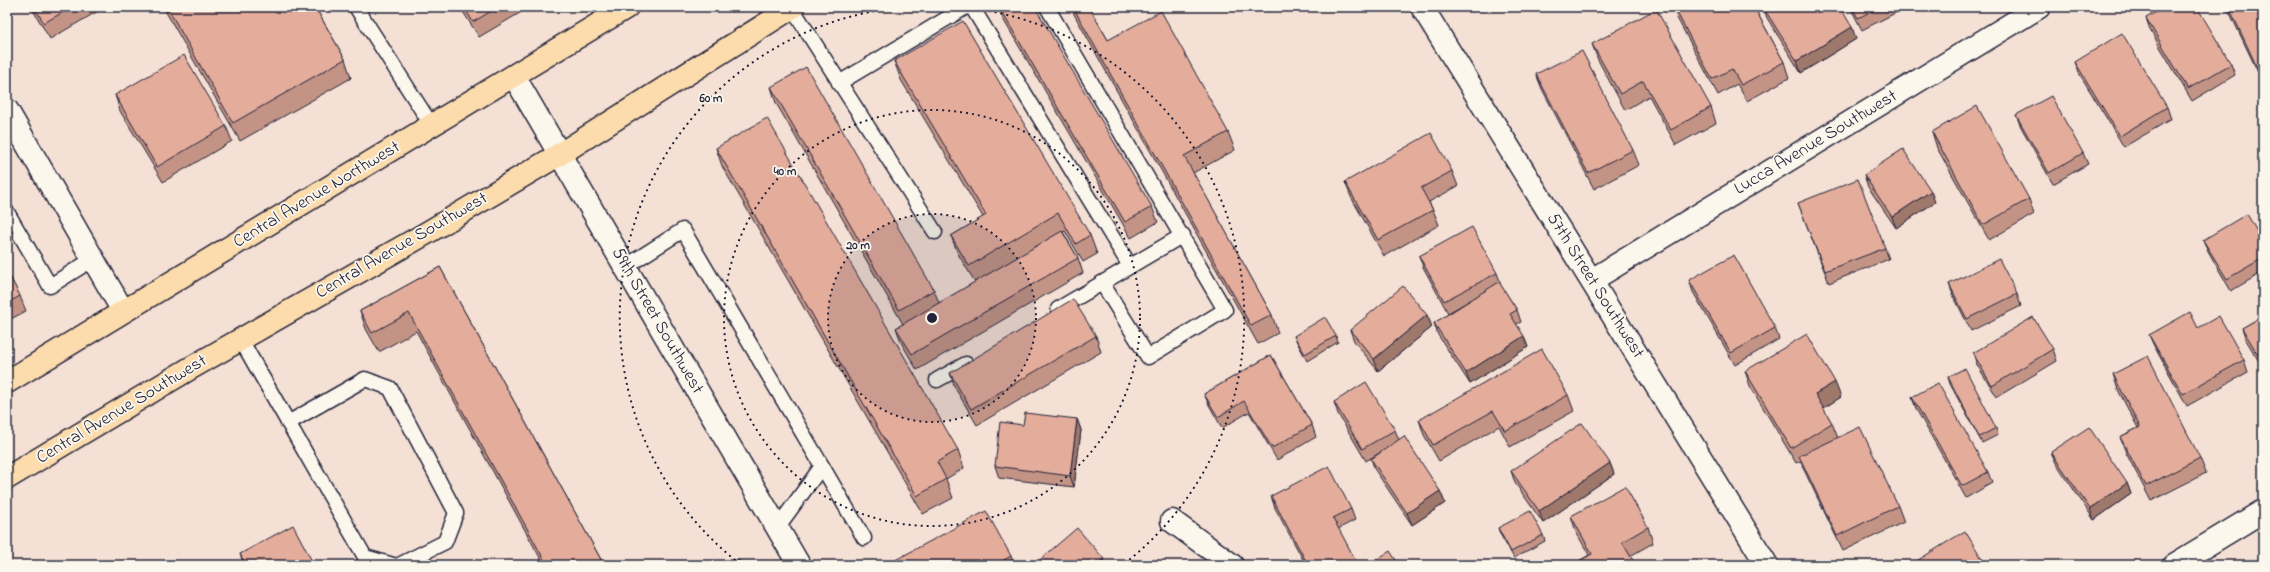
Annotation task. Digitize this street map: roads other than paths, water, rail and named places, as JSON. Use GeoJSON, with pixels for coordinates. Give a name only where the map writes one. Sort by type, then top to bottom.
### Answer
{"type":"FeatureCollection","features":[{"type":"Feature","properties":{"kind":"main road","name":"Central Avenue Northwest"},"geometry":{"type":"LineString","coordinates":[[7,382],[627,7]]}},
{"type":"Feature","properties":{"kind":"main road","name":"Central Avenue Southwest"},"geometry":{"type":"LineString","coordinates":[[7,478],[560,154],[792,7]]}},
{"type":"Feature","properties":{"kind":"street","name":"57th Street Southwest"},"geometry":{"type":"LineString","coordinates":[[1422,7],[1767,565]]}},
{"type":"Feature","properties":{"kind":"street","name":"Lucca Avenue Southwest"},"geometry":{"type":"LineString","coordinates":[[1592,280],[2039,7]]}},
{"type":"Feature","properties":{"kind":"street","name":"59th Street Southwest"},"geometry":{"type":"LineString","coordinates":[[514,76],[799,565]]}},
{"type":"Feature","properties":{"kind":"street"},"geometry":{"type":"LineString","coordinates":[[7,110],[123,311]]}},
{"type":"Feature","properties":{"kind":"street"},"geometry":{"type":"LineString","coordinates":[[2174,565],[2263,511]]}},
{"type":"Feature","properties":{"kind":"street"},"geometry":{"type":"LineString","coordinates":[[1172,521],[1232,565]]}},
{"type":"Feature","properties":{"kind":"lane"},"geometry":{"type":"LineString","coordinates":[[356,7],[432,126]]}},
{"type":"Feature","properties":{"kind":"lane"},"geometry":{"type":"LineString","coordinates":[[792,7],[935,232]]}},
{"type":"Feature","properties":{"kind":"lane"},"geometry":{"type":"LineString","coordinates":[[839,83],[966,7]]}},
{"type":"Feature","properties":{"kind":"lane"},"geometry":{"type":"LineString","coordinates":[[972,7],[1130,266]]}},
{"type":"Feature","properties":{"kind":"lane"},"geometry":{"type":"LineString","coordinates":[[1047,7],[1225,310],[1148,357],[1102,283]]}},
{"type":"Feature","properties":{"kind":"lane"},"geometry":{"type":"LineString","coordinates":[[7,212],[50,286],[93,259]]}},
{"type":"Feature","properties":{"kind":"lane"},"geometry":{"type":"LineString","coordinates":[[625,267],[683,230],[864,538]]}},
{"type":"Feature","properties":{"kind":"lane"},"geometry":{"type":"LineString","coordinates":[[1047,316],[1182,235]]}},
{"type":"Feature","properties":{"kind":"lane"},"geometry":{"type":"LineString","coordinates":[[241,340],[365,557],[393,565]]}},
{"type":"Feature","properties":{"kind":"lane"},"geometry":{"type":"LineString","coordinates":[[937,380],[978,356]]}},
{"type":"Feature","properties":{"kind":"lane"},"geometry":{"type":"LineString","coordinates":[[288,423],[365,379],[390,388],[456,513],[445,542],[398,565]]}},
{"type":"Feature","properties":{"kind":"lane"},"geometry":{"type":"LineString","coordinates":[[777,528],[822,466]]}}]}
